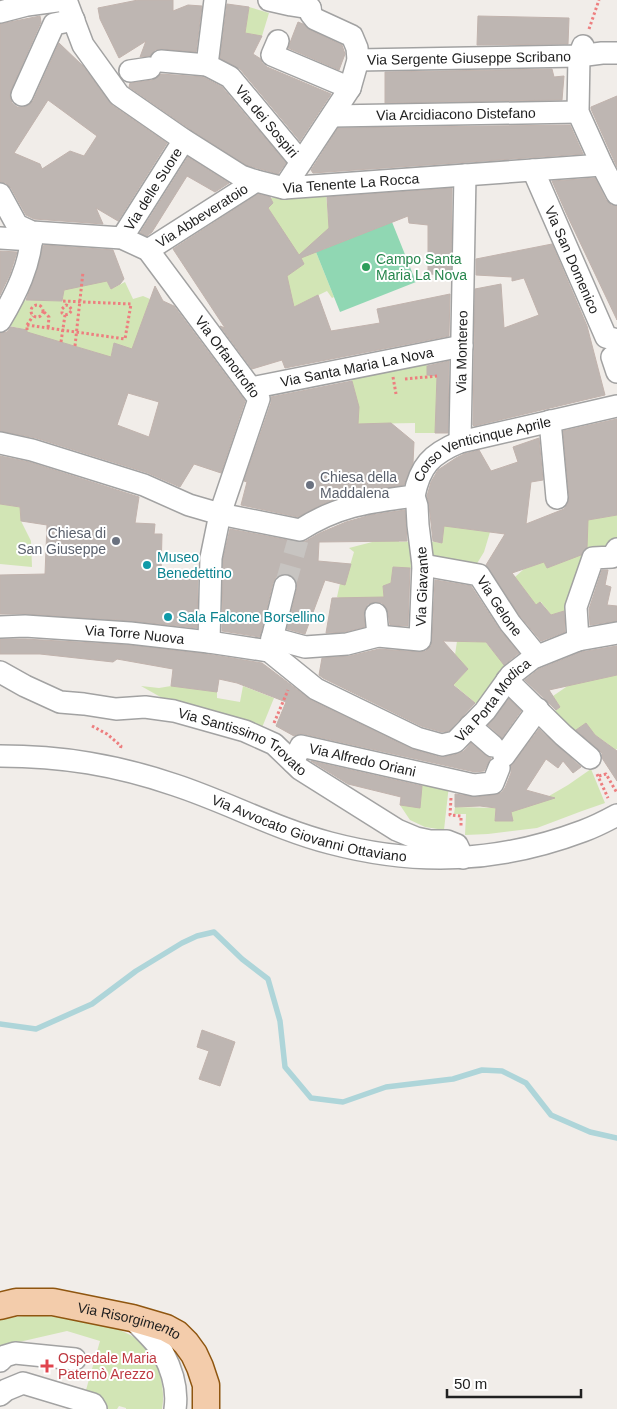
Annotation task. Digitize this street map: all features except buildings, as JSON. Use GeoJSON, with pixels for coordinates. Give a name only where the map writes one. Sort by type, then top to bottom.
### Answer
{"type":"FeatureCollection","features":[{"type":"Feature","properties":{"kind":"main road","name":"Via Risorgimento"},"geometry":{"type":"LineString","coordinates":[[0,1306],[16,1302],[53,1302],[132,1318],[166,1328],[177,1334],[194,1354],[206,1385],[206,1409]]}},
{"type":"Feature","properties":{"kind":"street"},"geometry":{"type":"LineString","coordinates":[[0,12],[27,5],[65,0]]}},
{"type":"Feature","properties":{"kind":"street","name":"Via Tenente La Rocca"},"geometry":{"type":"LineString","coordinates":[[65,0],[83,45],[133,69],[119,95],[184,140],[241,176],[256,181],[284,188],[602,165]]}},
{"type":"Feature","properties":{"kind":"street"},"geometry":{"type":"LineString","coordinates":[[207,65],[215,0]]}},
{"type":"Feature","properties":{"kind":"street"},"geometry":{"type":"LineString","coordinates":[[269,0],[291,5],[312,4],[311,14],[315,19],[352,36],[357,48],[358,60],[350,88],[284,188]]}},
{"type":"Feature","properties":{"kind":"street"},"geometry":{"type":"LineString","coordinates":[[22,95],[54,24],[74,20]]}},
{"type":"Feature","properties":{"kind":"street"},"geometry":{"type":"LineString","coordinates":[[278,41],[272,55],[350,88]]}},
{"type":"Feature","properties":{"kind":"street"},"geometry":{"type":"LineString","coordinates":[[600,51],[578,112],[617,194]]}},
{"type":"Feature","properties":{"kind":"street","name":"Via Sergente Giuseppe Scribano"},"geometry":{"type":"LineString","coordinates":[[358,60],[600,51]]}},
{"type":"Feature","properties":{"kind":"street","name":"Via dei Sospiri"},"geometry":{"type":"LineString","coordinates":[[133,69],[207,65],[230,77],[301,162]]}},
{"type":"Feature","properties":{"kind":"street","name":"Via Arcidiacono Distefano"},"geometry":{"type":"LineString","coordinates":[[332,116],[578,112]]}},
{"type":"Feature","properties":{"kind":"street","name":"Via delle Suore"},"geometry":{"type":"LineString","coordinates":[[122,238],[184,140]]}},
{"type":"Feature","properties":{"kind":"street","name":"Via San Domenico"},"geometry":{"type":"LineString","coordinates":[[533,170],[606,337],[617,340]]}},
{"type":"Feature","properties":{"kind":"street","name":"Via Montereo"},"geometry":{"type":"LineString","coordinates":[[460,442],[465,175]]}},
{"type":"Feature","properties":{"kind":"street","name":"Via Abbeveratoio"},"geometry":{"type":"LineString","coordinates":[[148,250],[256,181]]}},
{"type":"Feature","properties":{"kind":"street"},"geometry":{"type":"LineString","coordinates":[[0,194],[17,225],[32,236],[23,277],[0,321]]}},
{"type":"Feature","properties":{"kind":"street","name":"Via Orfanotrofio"},"geometry":{"type":"LineString","coordinates":[[0,238],[32,236],[122,238],[148,250],[259,399],[220,514],[211,558],[209,642]]}},
{"type":"Feature","properties":{"kind":"street","name":"Via Santa Maria La Nova"},"geometry":{"type":"LineString","coordinates":[[251,388],[462,346]]}},
{"type":"Feature","properties":{"kind":"street"},"geometry":{"type":"LineString","coordinates":[[617,355],[612,357],[617,372]]}},
{"type":"Feature","properties":{"kind":"street","name":"Corso Venticinque Aprile"},"geometry":{"type":"LineString","coordinates":[[0,443],[32,450],[144,485],[189,506],[299,535],[316,519],[358,504],[414,496],[418,480],[431,458],[445,448],[460,442],[617,406]]}},
{"type":"Feature","properties":{"kind":"street"},"geometry":{"type":"LineString","coordinates":[[550,422],[557,498]]}},
{"type":"Feature","properties":{"kind":"street","name":"Via Giavante"},"geometry":{"type":"LineString","coordinates":[[271,645],[324,646],[347,644],[378,636],[420,640],[423,565],[417,506],[414,496]]}},
{"type":"Feature","properties":{"kind":"street"},"geometry":{"type":"LineString","coordinates":[[578,640],[576,607],[593,558],[612,557],[617,549]]}},
{"type":"Feature","properties":{"kind":"street","name":"Via Gelone"},"geometry":{"type":"LineString","coordinates":[[423,565],[479,575],[510,624],[537,656]]}},
{"type":"Feature","properties":{"kind":"street"},"geometry":{"type":"LineString","coordinates":[[271,645],[285,586]]}},
{"type":"Feature","properties":{"kind":"street"},"geometry":{"type":"LineString","coordinates":[[376,614],[378,636]]}},
{"type":"Feature","properties":{"kind":"street","name":"Via Torre Nuova"},"geometry":{"type":"LineString","coordinates":[[0,627],[24,626],[130,632],[209,642],[271,645]]}},
{"type":"Feature","properties":{"kind":"street","name":"Via Porta Modica"},"geometry":{"type":"LineString","coordinates":[[271,645],[316,690],[417,738],[442,745],[455,742],[485,711],[507,680],[532,658],[578,640],[617,633]]}},
{"type":"Feature","properties":{"kind":"street","name":"Via Santissimo Trovato"},"geometry":{"type":"LineString","coordinates":[[0,672],[60,702],[116,709],[145,707],[174,711],[245,730],[297,754],[300,769],[398,830],[416,838],[430,841],[447,841]]}},
{"type":"Feature","properties":{"kind":"street"},"geometry":{"type":"LineString","coordinates":[[507,680],[594,767]]}},
{"type":"Feature","properties":{"kind":"street","name":"Via Alfredo Oriani"},"geometry":{"type":"LineString","coordinates":[[297,754],[474,785],[493,783],[499,757],[538,709]]}},
{"type":"Feature","properties":{"kind":"street"},"geometry":{"type":"LineString","coordinates":[[470,726],[499,757]]}},
{"type":"Feature","properties":{"kind":"street","name":"Via Avvocato Giovanni Ottaviano"},"geometry":{"type":"LineString","coordinates":[[0,756],[28,756],[83,761],[116,768],[176,785],[294,832],[329,843],[397,857],[463,858],[508,852],[539,845],[584,831],[613,808]]}},
{"type":"Feature","properties":{"kind":"street"},"geometry":{"type":"LineString","coordinates":[[447,841],[457,845],[463,858]]}},
{"type":"Feature","properties":{"kind":"street"},"geometry":{"type":"LineString","coordinates":[[132,1318],[162,1352],[174,1379],[175,1409]]}},
{"type":"Feature","properties":{"kind":"street"},"geometry":{"type":"LineString","coordinates":[[0,1361],[6,1356],[15,1353],[75,1359]]}},
{"type":"Feature","properties":{"kind":"street"},"geometry":{"type":"LineString","coordinates":[[0,1395],[6,1390],[23,1383],[93,1404],[96,1409]]}},
{"type":"Feature","properties":{"kind":"path"},"geometry":{"type":"LineString","coordinates":[[599,0],[600,51]]}},
{"type":"Feature","properties":{"kind":"path"},"geometry":{"type":"LineString","coordinates":[[75,346],[82,272]]}},
{"type":"Feature","properties":{"kind":"path"},"geometry":{"type":"LineString","coordinates":[[27,325],[125,339],[131,304],[62,301]]}},
{"type":"Feature","properties":{"kind":"path"},"geometry":{"type":"LineString","coordinates":[[33,316],[31,310],[35,306],[43,308],[44,312],[50,316],[48,328]]}},
{"type":"Feature","properties":{"kind":"path"},"geometry":{"type":"LineString","coordinates":[[33,316],[40,317],[44,312]]}},
{"type":"Feature","properties":{"kind":"path"},"geometry":{"type":"LineString","coordinates":[[61,342],[65,315]]}},
{"type":"Feature","properties":{"kind":"path"},"geometry":{"type":"LineString","coordinates":[[27,330],[27,325],[33,316]]}},
{"type":"Feature","properties":{"kind":"path"},"geometry":{"type":"LineString","coordinates":[[393,374],[396,394]]}},
{"type":"Feature","properties":{"kind":"path"},"geometry":{"type":"LineString","coordinates":[[271,730],[288,689]]}},
{"type":"Feature","properties":{"kind":"path"},"geometry":{"type":"LineString","coordinates":[[594,767],[606,774],[617,793]]}},
{"type":"Feature","properties":{"kind":"path"},"geometry":{"type":"LineString","coordinates":[[594,767],[613,808]]}},
{"type":"Feature","properties":{"kind":"path"},"geometry":{"type":"LineString","coordinates":[[447,841],[449,827],[461,828],[461,816],[450,815],[452,780]]}},
{"type":"Feature","properties":{"kind":"green space"},"geometry":{"type":"Polygon","coordinates":[[[249,7],[269,13],[262,36],[245,33],[249,7]]]}},
{"type":"Feature","properties":{"kind":"green space"},"geometry":{"type":"Polygon","coordinates":[[[326,194],[328,216],[345,216],[345,241],[330,228],[315,241],[322,250],[316,252],[334,297],[332,298],[327,291],[294,307],[292,301],[251,299],[304,264],[268,208],[273,203],[270,198],[326,194]]]}},
{"type":"Feature","properties":{"kind":"green space","name":"Campo Santa Maria La Nova"},"geometry":{"type":"Polygon","coordinates":[[[392,222],[416,282],[340,312],[316,252],[392,222]]]}},
{"type":"Feature","properties":{"kind":"green space"},"geometry":{"type":"Polygon","coordinates":[[[67,271],[107,281],[111,289],[125,282],[133,299],[143,296],[150,299],[138,333],[150,337],[141,352],[114,343],[107,373],[98,353],[50,339],[22,350],[27,330],[5,325],[15,300],[62,301],[67,271]]]}},
{"type":"Feature","properties":{"kind":"green space"},"geometry":{"type":"Polygon","coordinates":[[[427,362],[427,375],[437,376],[435,433],[415,433],[415,423],[358,424],[355,392],[351,377],[427,362]]]}},
{"type":"Feature","properties":{"kind":"green space"},"geometry":{"type":"Polygon","coordinates":[[[0,504],[20,507],[21,521],[31,541],[32,567],[0,564],[0,504]]]}},
{"type":"Feature","properties":{"kind":"green space"},"geometry":{"type":"Polygon","coordinates":[[[445,508],[453,508],[451,527],[490,532],[484,552],[473,570],[426,561],[422,540],[442,543],[445,508]]]}},
{"type":"Feature","properties":{"kind":"green space"},"geometry":{"type":"Polygon","coordinates":[[[617,515],[617,542],[570,609],[551,615],[541,602],[536,605],[515,577],[524,569],[544,562],[547,568],[568,560],[588,520],[617,515]]]}},
{"type":"Feature","properties":{"kind":"green space"},"geometry":{"type":"Polygon","coordinates":[[[399,532],[399,542],[415,541],[419,569],[393,567],[391,583],[383,586],[384,597],[378,600],[380,609],[371,608],[370,598],[344,600],[337,597],[341,579],[346,579],[354,552],[349,548],[376,541],[399,532]]]}},
{"type":"Feature","properties":{"kind":"green space"},"geometry":{"type":"Polygon","coordinates":[[[478,613],[483,639],[507,668],[479,706],[454,685],[448,692],[450,676],[458,680],[468,669],[455,655],[457,641],[476,642],[478,613]]]}},
{"type":"Feature","properties":{"kind":"green space"},"geometry":{"type":"Polygon","coordinates":[[[617,675],[617,749],[613,751],[608,744],[595,735],[586,723],[569,735],[550,715],[560,707],[553,696],[569,685],[617,675]]]}},
{"type":"Feature","properties":{"kind":"green space"},"geometry":{"type":"Polygon","coordinates":[[[141,686],[159,688],[171,686],[217,692],[217,698],[240,702],[243,686],[274,698],[261,730],[180,708],[141,686]]]}},
{"type":"Feature","properties":{"kind":"green space"},"geometry":{"type":"Polygon","coordinates":[[[591,769],[605,803],[537,828],[465,835],[466,814],[454,814],[455,807],[496,808],[495,820],[512,821],[511,812],[537,803],[591,769]]]}},
{"type":"Feature","properties":{"kind":"green space"},"geometry":{"type":"Polygon","coordinates":[[[422,779],[449,785],[444,830],[425,827],[410,820],[400,805],[420,807],[422,779]]]}},
{"type":"Feature","properties":{"kind":"green space"},"geometry":{"type":"Polygon","coordinates":[[[32,1315],[92,1322],[123,1331],[136,1338],[150,1350],[156,1362],[162,1386],[162,1409],[126,1409],[119,1406],[117,1409],[107,1409],[105,1406],[80,1393],[82,1388],[86,1390],[100,1341],[67,1331],[6,1345],[0,1350],[0,1319],[32,1315]]]}},
{"type":"Feature","properties":{"kind":"waterway"},"geometry":{"type":"LineString","coordinates":[[0,1024],[36,1029],[92,1004],[136,971],[182,943],[197,936],[214,932],[242,959],[268,979],[280,1021],[285,1067],[311,1098],[343,1102],[386,1087],[453,1079],[482,1070],[502,1071],[526,1083],[551,1115],[590,1132],[617,1138]]}},
{"type":"Feature","properties":{"kind":"tunnel"},"geometry":{"type":"LineString","coordinates":[[285,586],[298,540]]}},
{"type":"Feature","properties":{"kind":"place","name":"Campo Santa Maria La Nova"},"geometry":{"type":"Point","coordinates":[366,267]}},
{"type":"Feature","properties":{"kind":"place","name":"Chiesa della Maddalena"},"geometry":{"type":"Point","coordinates":[310,485]}},
{"type":"Feature","properties":{"kind":"place","name":"Chiesa di San Giuseppe"},"geometry":{"type":"Point","coordinates":[116,541]}},
{"type":"Feature","properties":{"kind":"place","name":"Museo Benedettino"},"geometry":{"type":"Point","coordinates":[147,565]}},
{"type":"Feature","properties":{"kind":"place","name":"Sala Falcone Borsellino"},"geometry":{"type":"Point","coordinates":[168,617]}},
{"type":"Feature","properties":{"kind":"place","name":"Ospedale Maria Paternò Arezzo"},"geometry":{"type":"Point","coordinates":[47,1366]}}]}
